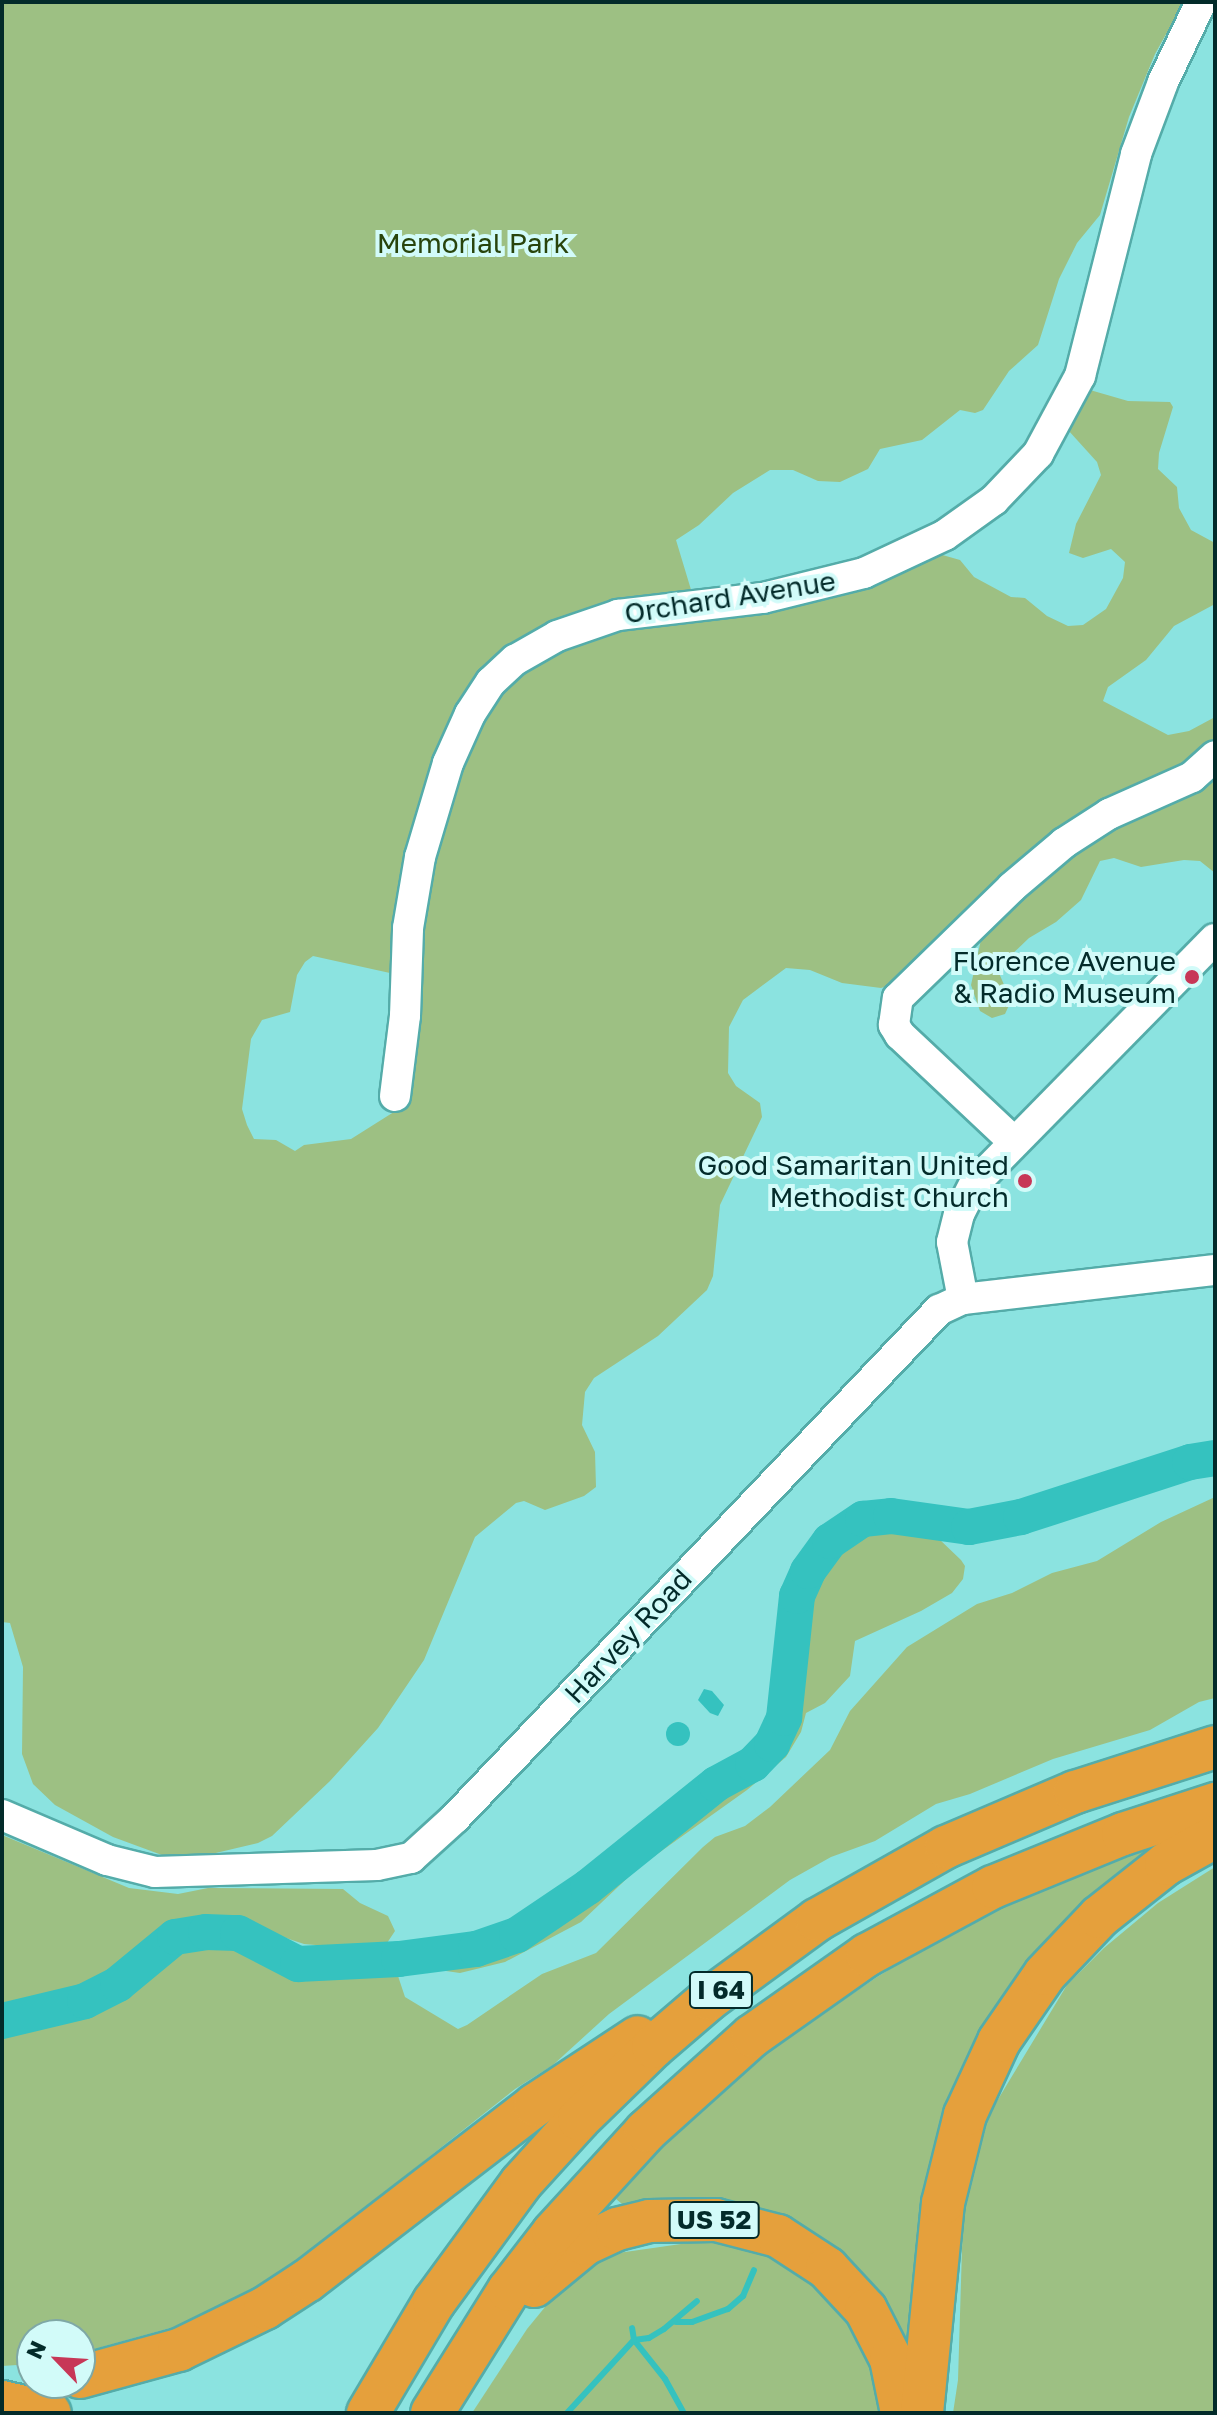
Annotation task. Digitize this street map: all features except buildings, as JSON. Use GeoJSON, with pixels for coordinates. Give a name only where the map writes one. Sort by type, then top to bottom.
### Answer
{"type":"FeatureCollection","features":[{"type":"Feature","properties":{"kind":"highway","name":"I 64"},"geometry":{"type":"LineString","coordinates":[[368,2413],[434,2302],[521,2183],[579,2119],[653,2047],[709,1999],[817,1920],[946,1847],[1075,1792],[1215,1747]]}},
{"type":"Feature","properties":{"kind":"highway","name":"I 64"},"geometry":{"type":"LineString","coordinates":[[432,2413],[468,2352],[553,2233],[637,2140],[698,2082],[809,1994],[927,1920],[993,1887],[1123,1834],[1215,1804]]}},
{"type":"Feature","properties":{"kind":"highway"},"geometry":{"type":"LineString","coordinates":[[922,2413],[943,2203],[965,2115],[987,2066],[1020,2008],[1079,1936],[1130,1890],[1215,1837]]}},
{"type":"Feature","properties":{"kind":"highway"},"geometry":{"type":"LineString","coordinates":[[96,2373],[179,2350],[265,2308],[308,2280],[546,2097],[660,2024],[709,1999]]}},
{"type":"Feature","properties":{"kind":"highway","name":"US 52"},"geometry":{"type":"LineString","coordinates":[[468,2352],[551,2269],[585,2244],[617,2229],[649,2221],[716,2220],[778,2236],[805,2251],[848,2288],[866,2310],[891,2359],[902,2413]]}},
{"type":"Feature","properties":{"kind":"highway"},"geometry":{"type":"LineString","coordinates":[[2,2402],[50,2413]]}},
{"type":"Feature","properties":{"kind":"street","name":"Orchard Avenue"},"geometry":{"type":"LineString","coordinates":[[395,1096],[405,1016],[408,928],[420,857],[448,763],[470,714],[491,682],[515,660],[557,636],[618,615],[763,598],[864,573],[945,535],[994,500],[1038,454],[1074,390],[1094,330],[1136,154],[1169,69],[1201,2]]}},
{"type":"Feature","properties":{"kind":"street"},"geometry":{"type":"LineString","coordinates":[[1013,1141],[900,1035],[894,1025],[898,998],[1012,887],[1064,843],[1109,814],[1192,777],[1215,756]]}},
{"type":"Feature","properties":{"kind":"street"},"geometry":{"type":"LineString","coordinates":[[963,1299],[952,1242],[954,1228],[975,1183],[1215,939]]}},
{"type":"Feature","properties":{"kind":"street","name":"Harvey Road"},"geometry":{"type":"LineString","coordinates":[[2,1815],[107,1860],[155,1872],[377,1865],[411,1858],[484,1787],[930,1317],[948,1304],[963,1299],[1215,1270]]}},
{"type":"Feature","properties":{"kind":"green space","name":"Memorial Park"},"geometry":{"type":"Polygon","coordinates":[[[2,2],[1184,2],[1155,54],[1129,117],[1100,215],[1077,243],[1059,279],[1038,345],[1009,371],[983,410],[975,413],[960,410],[922,440],[880,449],[868,469],[840,482],[818,481],[793,470],[770,470],[733,493],[699,525],[676,540],[692,593],[662,596],[635,607],[588,615],[520,642],[473,691],[436,770],[404,889],[399,975],[313,956],[305,962],[297,975],[290,1012],[262,1020],[251,1039],[242,1109],[247,1125],[254,1139],[276,1140],[295,1151],[304,1145],[351,1139],[397,1110],[409,1083],[419,910],[443,809],[487,699],[527,660],[578,633],[622,620],[735,610],[758,611],[811,603],[883,579],[939,554],[960,560],[974,577],[1011,597],[1025,598],[1047,616],[1068,626],[1083,625],[1106,609],[1123,578],[1125,562],[1111,549],[1083,558],[1069,553],[1076,524],[1101,475],[1097,462],[1068,430],[1083,391],[1090,390],[1128,401],[1170,402],[1173,407],[1159,453],[1158,469],[1177,487],[1179,508],[1191,530],[1215,543],[1215,604],[1174,626],[1146,660],[1108,687],[1103,701],[1168,735],[1189,731],[1215,717],[1215,739],[1178,768],[1057,834],[895,983],[881,988],[842,983],[810,970],[786,968],[743,1000],[729,1027],[728,1073],[736,1086],[760,1103],[762,1117],[720,1205],[713,1276],[707,1290],[658,1336],[594,1378],[585,1392],[582,1425],[595,1452],[596,1487],[584,1496],[545,1510],[524,1501],[516,1503],[475,1537],[424,1660],[378,1728],[330,1781],[272,1836],[258,1843],[203,1856],[170,1858],[113,1837],[55,1805],[33,1784],[22,1754],[23,1667],[10,1623],[2,1622],[2,2]]]}},
{"type":"Feature","properties":{"kind":"green space"},"geometry":{"type":"Polygon","coordinates":[[[1215,775],[1215,873],[1200,861],[1184,860],[1141,867],[1114,858],[1100,861],[1081,900],[1056,922],[1029,938],[1007,959],[999,973],[1011,1001],[1005,1014],[992,1018],[980,1011],[971,985],[984,926],[1067,852],[1215,775]]]}},
{"type":"Feature","properties":{"kind":"green space"},"geometry":{"type":"Polygon","coordinates":[[[1215,1497],[1215,1698],[1199,1702],[1150,1730],[1053,1759],[970,1794],[936,1804],[875,1841],[831,1857],[790,1880],[609,2014],[553,2065],[515,2089],[300,2259],[245,2295],[185,2324],[96,2349],[96,2319],[16,2319],[16,2365],[2,2366],[2,2029],[50,2013],[85,2009],[117,1993],[160,1954],[197,1938],[221,1936],[278,1964],[312,1975],[345,1971],[374,1975],[396,1970],[405,1997],[458,2029],[542,1974],[596,1953],[703,1847],[715,1837],[745,1826],[770,1807],[830,1750],[850,1711],[907,1647],[977,1604],[1012,1593],[1052,1573],[1097,1561],[1161,1522],[1215,1497]]]}},
{"type":"Feature","properties":{"kind":"green space"},"geometry":{"type":"Polygon","coordinates":[[[912,1525],[938,1538],[961,1560],[965,1566],[963,1579],[952,1593],[921,1611],[855,1641],[850,1676],[825,1703],[806,1713],[801,1732],[786,1757],[747,1790],[639,1867],[581,1922],[505,1962],[460,1973],[439,1970],[440,1963],[478,1958],[529,1938],[556,1921],[656,1849],[703,1804],[773,1758],[785,1739],[798,1695],[805,1601],[820,1565],[867,1531],[912,1525]]]}},
{"type":"Feature","properties":{"kind":"green space"},"geometry":{"type":"Polygon","coordinates":[[[2,1835],[129,1888],[178,1894],[208,1888],[343,1889],[360,1903],[388,1916],[395,1931],[385,1946],[350,1948],[304,1944],[265,1931],[186,1924],[154,1936],[129,1953],[118,1972],[103,1985],[2,2005],[2,1835]]]}},
{"type":"Feature","properties":{"kind":"green space"},"geometry":{"type":"Polygon","coordinates":[[[1175,1839],[1028,1973],[904,2345],[868,2287],[627,2208],[616,2199],[652,2156],[716,2096],[780,2043],[877,1977],[939,1939],[1015,1900],[1175,1839]]]}},
{"type":"Feature","properties":{"kind":"green space"},"geometry":{"type":"Polygon","coordinates":[[[1215,1867],[1215,2413],[953,2413],[958,2380],[963,2216],[976,2148],[994,2106],[1067,1985],[1104,1948],[1158,1903],[1215,1867]]]}},
{"type":"Feature","properties":{"kind":"green space"},"geometry":{"type":"Polygon","coordinates":[[[702,2241],[731,2242],[755,2250],[804,2276],[853,2331],[869,2364],[882,2413],[472,2413],[527,2329],[559,2290],[591,2262],[618,2253],[702,2241]]]}},
{"type":"Feature","properties":{"kind":"water"},"geometry":{"type":"Polygon","coordinates":[[[704,1689],[712,1691],[724,1705],[718,1716],[710,1713],[698,1700],[704,1689]]]}},
{"type":"Feature","properties":{"kind":"water"},"geometry":{"type":"Polygon","coordinates":[[[678,1722],[689,1729],[690,1734],[683,1745],[678,1746],[667,1739],[666,1734],[673,1723],[678,1722]]]}},
{"type":"Feature","properties":{"kind":"waterway"},"geometry":{"type":"LineString","coordinates":[[2,2021],[85,2001],[118,1984],[175,1937],[206,1932],[238,1933],[298,1964],[399,1959],[476,1949],[517,1935],[588,1887],[716,1784],[753,1764],[772,1744],[784,1718],[797,1596],[808,1571],[830,1541],[863,1519],[891,1516],[969,1527],[1021,1517],[1190,1462],[1215,1458]]}},
{"type":"Feature","properties":{"kind":"waterway"},"geometry":{"type":"LineString","coordinates":[[676,2322],[692,2322],[728,2309],[743,2296],[754,2270]]}},
{"type":"Feature","properties":{"kind":"waterway"},"geometry":{"type":"LineString","coordinates":[[634,2340],[649,2338],[664,2329],[697,2301]]}},
{"type":"Feature","properties":{"kind":"waterway"},"geometry":{"type":"LineString","coordinates":[[567,2413],[634,2340],[632,2328]]}},
{"type":"Feature","properties":{"kind":"waterway"},"geometry":{"type":"LineString","coordinates":[[634,2340],[665,2379],[684,2413]]}},
{"type":"Feature","properties":{"kind":"place","name":"Florence Avenue & Radio Museum"},"geometry":{"type":"Point","coordinates":[1192,977]}},
{"type":"Feature","properties":{"kind":"place","name":"Good Samaritan United Methodist Church"},"geometry":{"type":"Point","coordinates":[1025,1181]}}]}
